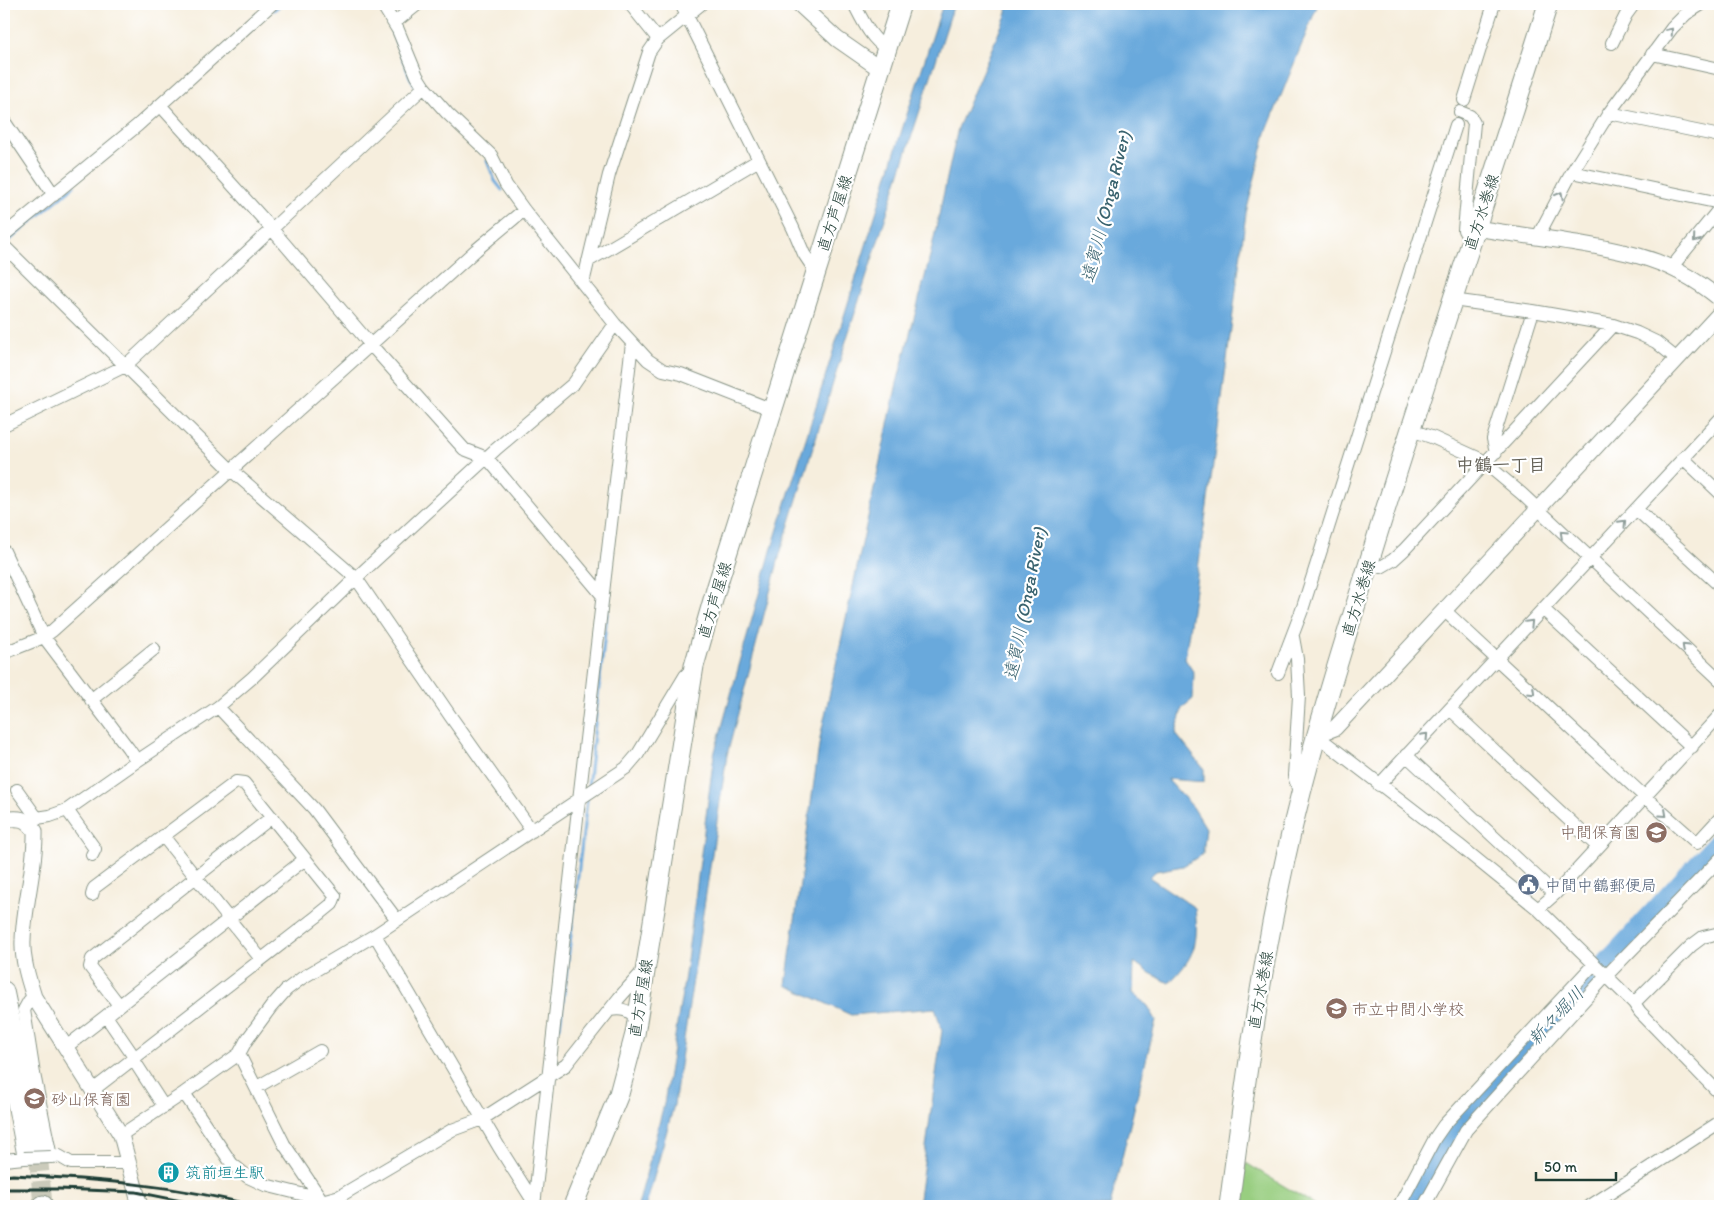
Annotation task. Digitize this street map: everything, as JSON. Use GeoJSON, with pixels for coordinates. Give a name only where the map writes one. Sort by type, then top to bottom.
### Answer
{"type":"FeatureCollection","features":[{"type":"Feature","properties":{"kind":"main road","name":"直方芦屋線"},"geometry":{"type":"LineString","coordinates":[[573,1206],[619,1094],[635,1034],[694,666],[901,4]]}},
{"type":"Feature","properties":{"kind":"main road","name":"直方水巻線"},"geometry":{"type":"LineString","coordinates":[[1229,1206],[1260,982],[1300,795],[1316,735],[1410,430],[1548,4]]}},
{"type":"Feature","properties":{"kind":"main road"},"geometry":{"type":"LineString","coordinates":[[4,990],[37,1156]]}},
{"type":"Feature","properties":{"kind":"street"},"geometry":{"type":"LineString","coordinates":[[4,236],[160,105],[272,4]]}},
{"type":"Feature","properties":{"kind":"street"},"geometry":{"type":"LineString","coordinates":[[382,4],[394,23],[417,76],[424,86],[447,112],[491,155],[506,186],[524,210],[615,324],[648,360],[663,370],[681,374],[773,410]]}},
{"type":"Feature","properties":{"kind":"street"},"geometry":{"type":"LineString","coordinates":[[394,23],[418,4]]}},
{"type":"Feature","properties":{"kind":"street"},"geometry":{"type":"LineString","coordinates":[[630,4],[658,39]]}},
{"type":"Feature","properties":{"kind":"street"},"geometry":{"type":"LineString","coordinates":[[583,283],[609,175],[648,52],[684,9],[701,4]]}},
{"type":"Feature","properties":{"kind":"street"},"geometry":{"type":"LineString","coordinates":[[799,4],[837,39],[880,70]]}},
{"type":"Feature","properties":{"kind":"street"},"geometry":{"type":"LineString","coordinates":[[854,4],[868,31],[877,42],[887,48]]}},
{"type":"Feature","properties":{"kind":"street"},"geometry":{"type":"LineString","coordinates":[[1278,673],[1302,610],[1336,505],[1494,4]]}},
{"type":"Feature","properties":{"kind":"street"},"geometry":{"type":"LineString","coordinates":[[1612,43],[1626,15],[1634,4]]}},
{"type":"Feature","properties":{"kind":"street"},"geometry":{"type":"LineString","coordinates":[[1537,238],[1572,172],[1609,113],[1672,28],[1686,14],[1702,4]]}},
{"type":"Feature","properties":{"kind":"street"},"geometry":{"type":"LineString","coordinates":[[684,9],[793,228],[804,254],[816,272]]}},
{"type":"Feature","properties":{"kind":"street"},"geometry":{"type":"LineString","coordinates":[[1652,54],[1720,69]]}},
{"type":"Feature","properties":{"kind":"street"},"geometry":{"type":"LineString","coordinates":[[4,425],[125,366],[424,86]]}},
{"type":"Feature","properties":{"kind":"street"},"geometry":{"type":"LineString","coordinates":[[160,105],[272,229],[371,345],[464,449],[487,458],[603,596]]}},
{"type":"Feature","properties":{"kind":"street"},"geometry":{"type":"LineString","coordinates":[[1460,112],[1470,116],[1474,123],[1464,230],[1468,237],[1474,234],[1537,238],[1593,246],[1640,256],[1671,268],[1701,285],[1720,299]]}},
{"type":"Feature","properties":{"kind":"street"},"geometry":{"type":"LineString","coordinates":[[1609,113],[1720,136]]}},
{"type":"Feature","properties":{"kind":"street"},"geometry":{"type":"LineString","coordinates":[[4,121],[54,195]]}},
{"type":"Feature","properties":{"kind":"street"},"geometry":{"type":"LineString","coordinates":[[588,261],[758,160]]}},
{"type":"Feature","properties":{"kind":"street"},"geometry":{"type":"LineString","coordinates":[[1572,172],[1720,204]]}},
{"type":"Feature","properties":{"kind":"street"},"geometry":{"type":"LineString","coordinates":[[1671,268],[1720,208]]}},
{"type":"Feature","properties":{"kind":"street"},"geometry":{"type":"LineString","coordinates":[[4,652],[44,637],[524,210]]}},
{"type":"Feature","properties":{"kind":"street"},"geometry":{"type":"LineString","coordinates":[[4,246],[231,470],[356,578],[451,717],[532,830]]}},
{"type":"Feature","properties":{"kind":"street"},"geometry":{"type":"LineString","coordinates":[[1452,300],[1533,311],[1613,325],[1656,342],[1678,359]]}},
{"type":"Feature","properties":{"kind":"street"},"geometry":{"type":"LineString","coordinates":[[1496,452],[1493,439],[1533,311]]}},
{"type":"Feature","properties":{"kind":"street"},"geometry":{"type":"LineString","coordinates":[[1316,735],[1335,728],[1720,313]]}},
{"type":"Feature","properties":{"kind":"street"},"geometry":{"type":"LineString","coordinates":[[4,820],[15,818],[33,820],[67,810],[218,706],[252,678],[356,578],[487,458],[574,384],[615,324]]}},
{"type":"Feature","properties":{"kind":"street"},"geometry":{"type":"LineString","coordinates":[[1368,564],[1381,567],[1393,560],[1486,463],[1613,325]]}},
{"type":"Feature","properties":{"kind":"street"},"geometry":{"type":"LineString","coordinates":[[535,1205],[579,800],[632,343]]}},
{"type":"Feature","properties":{"kind":"street"},"geometry":{"type":"LineString","coordinates":[[1380,785],[1720,419]]}},
{"type":"Feature","properties":{"kind":"street"},"geometry":{"type":"LineString","coordinates":[[1410,430],[1434,438],[1486,463],[1522,494],[1720,680]]}},
{"type":"Feature","properties":{"kind":"street"},"geometry":{"type":"LineString","coordinates":[[1683,458],[1720,493]]}},
{"type":"Feature","properties":{"kind":"street"},"geometry":{"type":"LineString","coordinates":[[1636,509],[1720,586]]}},
{"type":"Feature","properties":{"kind":"street"},"geometry":{"type":"LineString","coordinates":[[4,551],[44,637],[137,761]]}},
{"type":"Feature","properties":{"kind":"street"},"geometry":{"type":"LineString","coordinates":[[1544,609],[1692,747]]}},
{"type":"Feature","properties":{"kind":"street"},"geometry":{"type":"LineString","coordinates":[[1444,610],[1645,797],[1698,843],[1720,818]]}},
{"type":"Feature","properties":{"kind":"street"},"geometry":{"type":"LineString","coordinates":[[1293,635],[1297,659],[1299,696],[1294,776],[1300,795]]}},
{"type":"Feature","properties":{"kind":"street"},"geometry":{"type":"LineString","coordinates":[[91,700],[154,649]]}},
{"type":"Feature","properties":{"kind":"street"},"geometry":{"type":"LineString","coordinates":[[121,1135],[239,1054],[256,1027],[286,990],[302,978],[375,935],[626,768],[638,754],[685,676],[694,666]]}},
{"type":"Feature","properties":{"kind":"street"},"geometry":{"type":"LineString","coordinates":[[218,706],[314,809],[397,920]]}},
{"type":"Feature","properties":{"kind":"street"},"geometry":{"type":"LineString","coordinates":[[1450,708],[1598,847]]}},
{"type":"Feature","properties":{"kind":"street"},"geometry":{"type":"LineString","coordinates":[[1538,909],[1555,894],[1720,716]]}},
{"type":"Feature","properties":{"kind":"street"},"geometry":{"type":"LineString","coordinates":[[1316,735],[1459,845],[1538,909],[1634,1003],[1640,1012],[1720,1094]]}},
{"type":"Feature","properties":{"kind":"street"},"geometry":{"type":"LineString","coordinates":[[1406,755],[1555,894]]}},
{"type":"Feature","properties":{"kind":"street"},"geometry":{"type":"LineString","coordinates":[[92,895],[94,888],[236,782],[244,783],[335,896],[332,904],[93,1090]]}},
{"type":"Feature","properties":{"kind":"street"},"geometry":{"type":"LineString","coordinates":[[17,790],[33,820],[35,831],[23,939],[26,973],[34,997],[121,1135],[140,1206]]}},
{"type":"Feature","properties":{"kind":"street"},"geometry":{"type":"LineString","coordinates":[[67,810],[95,849],[92,855]]}},
{"type":"Feature","properties":{"kind":"street"},"geometry":{"type":"LineString","coordinates":[[119,1005],[90,967],[92,958],[272,817]]}},
{"type":"Feature","properties":{"kind":"street"},"geometry":{"type":"LineString","coordinates":[[164,836],[261,959]]}},
{"type":"Feature","properties":{"kind":"street"},"geometry":{"type":"LineString","coordinates":[[66,1047],[305,859]]}},
{"type":"Feature","properties":{"kind":"street"},"geometry":{"type":"LineString","coordinates":[[1399,1206],[1435,1138],[1444,1125],[1600,970],[1720,859]]}},
{"type":"Feature","properties":{"kind":"street"},"geometry":{"type":"LineString","coordinates":[[1634,1003],[1702,937],[1720,933]]}},
{"type":"Feature","properties":{"kind":"street"},"geometry":{"type":"LineString","coordinates":[[375,935],[482,1119],[535,1205]]}},
{"type":"Feature","properties":{"kind":"street"},"geometry":{"type":"LineString","coordinates":[[184,1093],[232,1164],[248,1177],[265,1185],[325,1202],[340,1196],[452,1130],[482,1119],[566,1065],[644,970]]}},
{"type":"Feature","properties":{"kind":"street"},"geometry":{"type":"LineString","coordinates":[[1424,1206],[1466,1130],[1600,970]]}},
{"type":"Feature","properties":{"kind":"street"},"geometry":{"type":"LineString","coordinates":[[34,997],[29,1001],[24,1010],[34,1074],[37,1156]]}},
{"type":"Feature","properties":{"kind":"street"},"geometry":{"type":"LineString","coordinates":[[610,1010],[621,1008],[632,1012],[637,1019]]}},
{"type":"Feature","properties":{"kind":"street"},"geometry":{"type":"LineString","coordinates":[[106,1016],[132,1054],[133,1059],[164,1107]]}},
{"type":"Feature","properties":{"kind":"street"},"geometry":{"type":"LineString","coordinates":[[257,1086],[320,1051]]}},
{"type":"Feature","properties":{"kind":"street"},"geometry":{"type":"LineString","coordinates":[[4,1054],[37,1156]]}},
{"type":"Feature","properties":{"kind":"street"},"geometry":{"type":"LineString","coordinates":[[239,1054],[257,1086],[284,1144],[325,1202]]}},
{"type":"Feature","properties":{"kind":"street"},"geometry":{"type":"LineString","coordinates":[[1590,1206],[1720,1122]]}},
{"type":"Feature","properties":{"kind":"street"},"geometry":{"type":"LineString","coordinates":[[4,1160],[37,1156],[59,1156],[71,1163],[128,1163]]}},
{"type":"Feature","properties":{"kind":"green space"},"geometry":{"type":"Polygon","coordinates":[[[1246,1163],[1317,1206],[1240,1206],[1246,1163]]]}},
{"type":"Feature","properties":{"kind":"water"},"geometry":{"type":"Polygon","coordinates":[[[943,4],[954,4],[780,554],[727,755],[674,1105],[646,1206],[638,1206],[664,1104],[685,975],[714,755],[771,551],[943,4]]]}},
{"type":"Feature","properties":{"kind":"water","name":"遠賀川 (Onga River)"},"geometry":{"type":"Polygon","coordinates":[[[1007,4],[1318,4],[1266,133],[1246,213],[1216,444],[1185,659],[1194,673],[1193,699],[1182,708],[1176,734],[1204,769],[1204,782],[1167,779],[1193,807],[1206,828],[1203,854],[1183,866],[1156,871],[1149,877],[1195,908],[1195,941],[1190,957],[1169,983],[1134,962],[1133,993],[1148,1006],[1156,1020],[1110,1206],[918,1206],[942,1030],[935,1008],[851,1015],[786,985],[820,738],[897,383],[928,265],[958,128],[1007,13],[1007,4]]]}},
{"type":"Feature","properties":{"kind":"waterway"},"geometry":{"type":"LineString","coordinates":[[274,10],[281,4]]}},
{"type":"Feature","properties":{"kind":"waterway"},"geometry":{"type":"LineString","coordinates":[[374,4],[379,9]]}},
{"type":"Feature","properties":{"kind":"waterway"},"geometry":{"type":"LineString","coordinates":[[392,32],[410,77],[417,88]]}},
{"type":"Feature","properties":{"kind":"waterway"},"geometry":{"type":"LineString","coordinates":[[487,161],[495,181],[502,190]]}},
{"type":"Feature","properties":{"kind":"waterway"},"geometry":{"type":"LineString","coordinates":[[6,243],[74,186]]}},
{"type":"Feature","properties":{"kind":"waterway"},"geometry":{"type":"LineString","coordinates":[[588,788],[609,596]]}},
{"type":"Feature","properties":{"kind":"waterway"},"geometry":{"type":"LineString","coordinates":[[560,1027],[587,800]]}},
{"type":"Feature","properties":{"kind":"waterway","name":"新々堀川"},"geometry":{"type":"LineString","coordinates":[[1411,1206],[1452,1130],[1720,839]]}},
{"type":"Feature","properties":{"kind":"tunnel"},"geometry":{"type":"LineString","coordinates":[[38,1153],[43,1205]]}},
{"type":"Feature","properties":{"kind":"railway"},"geometry":{"type":"LineString","coordinates":[[4,1176],[13,1175],[135,1184],[195,1193],[255,1206]]}},
{"type":"Feature","properties":{"kind":"railway"},"geometry":{"type":"LineString","coordinates":[[4,1189],[136,1192],[206,1206]]}},
{"type":"Feature","properties":{"kind":"place","name":"中間保育園"},"geometry":{"type":"Point","coordinates":[1656,832]}},
{"type":"Feature","properties":{"kind":"place","name":"中間中鶴郵便局"},"geometry":{"type":"Point","coordinates":[1529,885]}},
{"type":"Feature","properties":{"kind":"place","name":"市立中間小学校"},"geometry":{"type":"Point","coordinates":[1336,1009]}},
{"type":"Feature","properties":{"kind":"place","name":"砂山保育園"},"geometry":{"type":"Point","coordinates":[35,1099]}},
{"type":"Feature","properties":{"kind":"place","name":"筑前垣生駅"},"geometry":{"type":"Point","coordinates":[169,1172]}},
{"type":"Feature","properties":{"kind":"district","name":"中鶴一丁目"},"geometry":{"type":"Point","coordinates":[1501,465]}}]}
